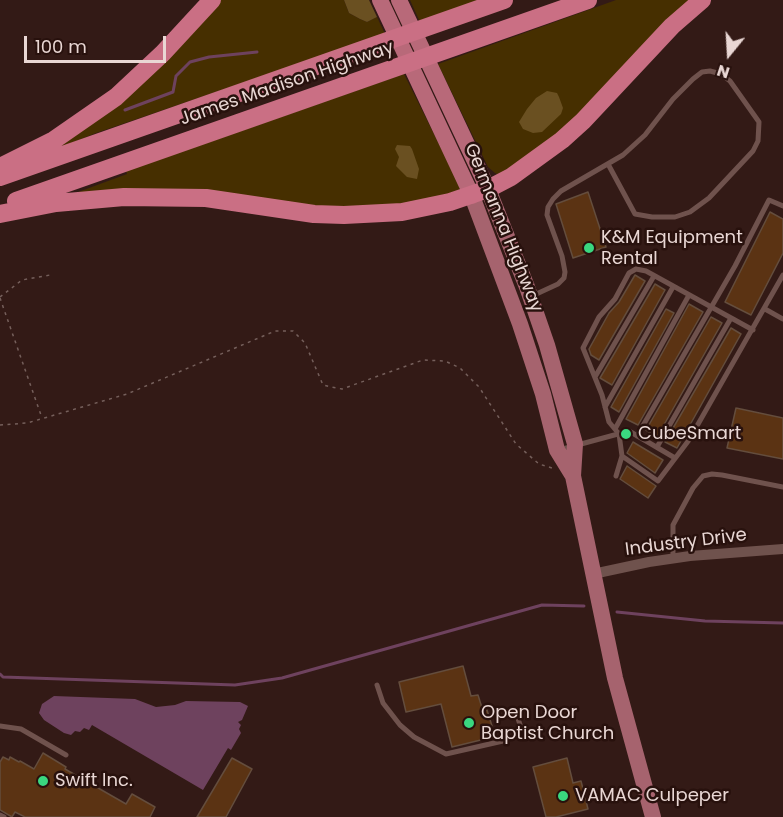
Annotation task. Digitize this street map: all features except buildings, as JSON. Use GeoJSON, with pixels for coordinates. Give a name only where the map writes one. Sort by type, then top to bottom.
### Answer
{"type":"FeatureCollection","features":[{"type":"Feature","properties":{"kind":"highway"},"geometry":{"type":"LineString","coordinates":[[0,167],[54,140],[116,96],[163,53],[212,0]]}},
{"type":"Feature","properties":{"kind":"highway","name":"James Madison Highway"},"geometry":{"type":"LineString","coordinates":[[0,177],[504,0]]}},
{"type":"Feature","properties":{"kind":"highway","name":"James Madison Highway"},"geometry":{"type":"LineString","coordinates":[[0,207],[588,0]]}},
{"type":"Feature","properties":{"kind":"highway"},"geometry":{"type":"LineString","coordinates":[[0,214],[94,199],[165,196],[206,198],[314,214],[375,215],[424,209],[480,192],[511,177],[562,140],[583,121],[672,26],[702,0]]}},
{"type":"Feature","properties":{"kind":"highway","name":"Germanna Highway"},"geometry":{"type":"LineString","coordinates":[[401,4],[437,80],[480,192]]}},
{"type":"Feature","properties":{"kind":"highway","name":"Germanna Highway"},"geometry":{"type":"LineString","coordinates":[[384,7],[420,86],[480,192]]}},
{"type":"Feature","properties":{"kind":"main road","name":"Germanna Highway"},"geometry":{"type":"LineString","coordinates":[[480,192],[530,296],[550,354],[575,444],[573,476],[593,574],[615,678],[653,817]]}},
{"type":"Feature","properties":{"kind":"main road","name":"Germanna Highway"},"geometry":{"type":"LineString","coordinates":[[480,192],[543,394],[557,450],[573,476]]}},
{"type":"Feature","properties":{"kind":"street","name":"Industry Drive"},"geometry":{"type":"LineString","coordinates":[[593,574],[673,558],[783,549]]}},
{"type":"Feature","properties":{"kind":"lane"},"geometry":{"type":"LineString","coordinates":[[530,296],[558,285],[564,278],[562,256],[547,215],[548,207],[561,191],[622,155],[645,135],[673,99],[702,72],[710,71],[721,74],[730,81],[759,122],[758,141],[753,151],[709,198],[690,212],[675,218],[635,214],[608,164]]}},
{"type":"Feature","properties":{"kind":"lane"},"geometry":{"type":"LineString","coordinates":[[637,436],[735,266],[769,200],[783,206]]}},
{"type":"Feature","properties":{"kind":"lane"},"geometry":{"type":"LineString","coordinates":[[616,476],[622,456],[617,431],[609,422],[583,348],[599,317],[615,299],[629,273],[636,269],[654,276],[753,330]]}},
{"type":"Feature","properties":{"kind":"lane"},"geometry":{"type":"LineString","coordinates":[[622,456],[658,481],[688,440],[783,275]]}},
{"type":"Feature","properties":{"kind":"lane"},"geometry":{"type":"LineString","coordinates":[[595,377],[654,276]]}},
{"type":"Feature","properties":{"kind":"lane"},"geometry":{"type":"LineString","coordinates":[[605,406],[673,286]]}},
{"type":"Feature","properties":{"kind":"lane"},"geometry":{"type":"LineString","coordinates":[[617,431],[689,296]]}},
{"type":"Feature","properties":{"kind":"lane"},"geometry":{"type":"LineString","coordinates":[[765,309],[783,319]]}},
{"type":"Feature","properties":{"kind":"lane"},"geometry":{"type":"LineString","coordinates":[[657,447],[731,318]]}},
{"type":"Feature","properties":{"kind":"lane"},"geometry":{"type":"LineString","coordinates":[[557,450],[617,431],[629,431],[675,458]]}},
{"type":"Feature","properties":{"kind":"lane"},"geometry":{"type":"LineString","coordinates":[[673,558],[673,525],[693,488],[703,476],[722,475],[783,486]]}},
{"type":"Feature","properties":{"kind":"lane"},"geometry":{"type":"LineString","coordinates":[[377,685],[383,703],[400,725],[414,737],[446,754],[523,734],[514,709]]}},
{"type":"Feature","properties":{"kind":"lane"},"geometry":{"type":"LineString","coordinates":[[0,726],[21,729],[66,754]]}},
{"type":"Feature","properties":{"kind":"lane"},"geometry":{"type":"LineString","coordinates":[[0,815],[4,817]]}},
{"type":"Feature","properties":{"kind":"path"},"geometry":{"type":"LineString","coordinates":[[42,418],[0,298],[22,280],[50,275]]}},
{"type":"Feature","properties":{"kind":"path"},"geometry":{"type":"LineString","coordinates":[[0,425],[27,423],[127,394],[275,331],[294,331],[305,343],[323,385],[331,387],[342,389],[423,360],[445,362],[460,368],[479,387],[516,444],[528,456],[539,464],[573,476]]}},
{"type":"Feature","properties":{"kind":"shaded area"},"geometry":{"type":"Polygon","coordinates":[[[218,0],[344,0],[349,13],[360,19],[367,22],[377,17],[385,34],[96,133],[35,158],[218,0]]]}},
{"type":"Feature","properties":{"kind":"shaded area"},"geometry":{"type":"Polygon","coordinates":[[[344,0],[369,0],[377,17],[367,22],[360,19],[349,13],[344,0]]]}},
{"type":"Feature","properties":{"kind":"shaded area"},"geometry":{"type":"Polygon","coordinates":[[[410,0],[482,0],[420,22],[410,0]]]}},
{"type":"Feature","properties":{"kind":"shaded area"},"geometry":{"type":"Polygon","coordinates":[[[616,0],[699,0],[596,101],[518,167],[495,173],[488,167],[438,64],[616,0]]]}},
{"type":"Feature","properties":{"kind":"shaded area"},"geometry":{"type":"Polygon","coordinates":[[[404,74],[460,186],[459,193],[391,210],[70,195],[127,174],[126,171],[404,74]]]}},
{"type":"Feature","properties":{"kind":"shaded area"},"geometry":{"type":"Polygon","coordinates":[[[547,91],[557,93],[563,108],[561,114],[542,132],[533,133],[523,129],[519,122],[527,109],[536,98],[547,91]]]}},
{"type":"Feature","properties":{"kind":"shaded area"},"geometry":{"type":"Polygon","coordinates":[[[397,145],[410,146],[412,149],[419,169],[417,179],[407,177],[396,166],[399,157],[395,149],[397,145]]]}},
{"type":"Feature","properties":{"kind":"shaded area"},"geometry":{"type":"Polygon","coordinates":[[[54,696],[135,699],[156,707],[186,701],[240,702],[248,706],[242,720],[238,722],[241,725],[239,729],[241,733],[231,750],[228,748],[203,790],[92,725],[89,730],[84,728],[71,735],[64,733],[44,720],[39,713],[42,704],[54,696]]]}},
{"type":"Feature","properties":{"kind":"waterway"},"geometry":{"type":"LineString","coordinates":[[125,110],[173,92],[176,76],[190,62],[209,57],[257,52]]}},
{"type":"Feature","properties":{"kind":"waterway"},"geometry":{"type":"LineString","coordinates":[[0,674],[3,677],[235,685],[282,678],[542,605],[584,606]]}},
{"type":"Feature","properties":{"kind":"waterway"},"geometry":{"type":"LineString","coordinates":[[617,612],[705,621],[783,623]]}},
{"type":"Feature","properties":{"kind":"place","name":"K&M Equipment Rental"},"geometry":{"type":"Point","coordinates":[589,248]}},
{"type":"Feature","properties":{"kind":"place","name":"CubeSmart"},"geometry":{"type":"Point","coordinates":[626,434]}},
{"type":"Feature","properties":{"kind":"place","name":"Open Door Baptist Church"},"geometry":{"type":"Point","coordinates":[469,723]}},
{"type":"Feature","properties":{"kind":"place","name":"Swift Inc."},"geometry":{"type":"Point","coordinates":[43,781]}},
{"type":"Feature","properties":{"kind":"place","name":"VAMAC Culpeper"},"geometry":{"type":"Point","coordinates":[563,796]}}]}
